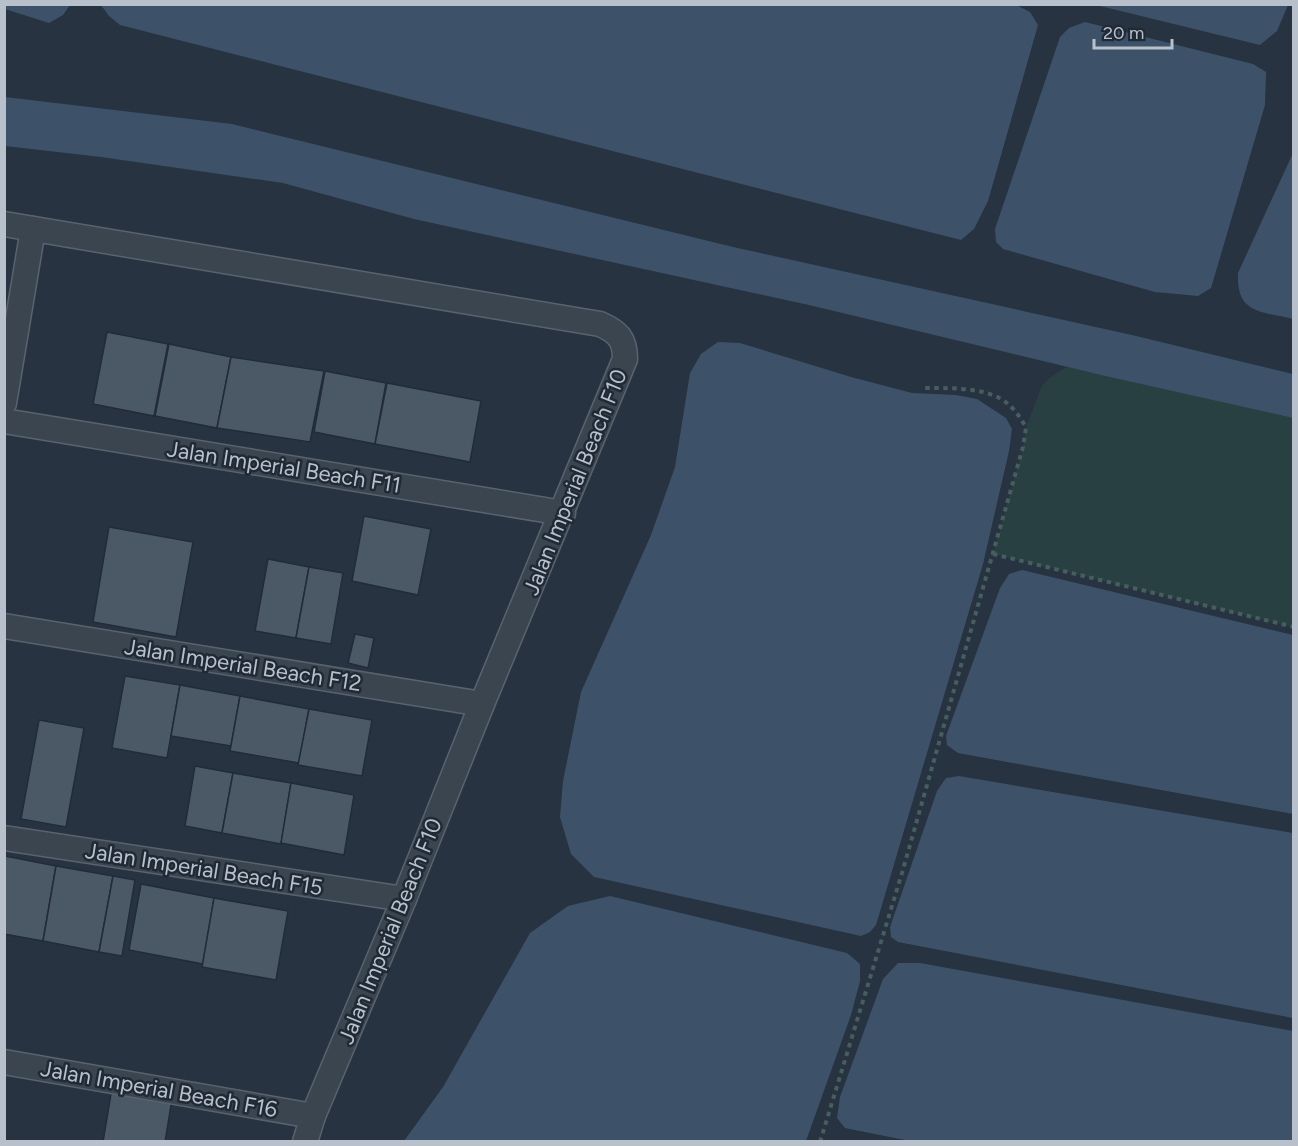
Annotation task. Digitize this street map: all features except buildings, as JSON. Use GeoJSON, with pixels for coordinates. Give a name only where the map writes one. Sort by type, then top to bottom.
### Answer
{"type":"FeatureCollection","features":[{"type":"Feature","properties":{"kind":"street","name":"Jalan Imperial Beach F10"},"geometry":{"type":"LineString","coordinates":[[4,224],[600,324],[613,329],[621,336],[625,345],[625,359],[313,1116],[305,1142]]}},
{"type":"Feature","properties":{"kind":"street"},"geometry":{"type":"LineString","coordinates":[[4,403],[33,229]]}},
{"type":"Feature","properties":{"kind":"street","name":"Jalan Imperial Beach F11"},"geometry":{"type":"LineString","coordinates":[[4,421],[562,513]]}},
{"type":"Feature","properties":{"kind":"street","name":"Jalan Imperial Beach F12"},"geometry":{"type":"LineString","coordinates":[[4,626],[482,704]]}},
{"type":"Feature","properties":{"kind":"street","name":"Jalan Imperial Beach F15"},"geometry":{"type":"LineString","coordinates":[[4,838],[404,899]]}},
{"type":"Feature","properties":{"kind":"street","name":"Jalan Imperial Beach F16"},"geometry":{"type":"LineString","coordinates":[[4,1062],[313,1116]]}},
{"type":"Feature","properties":{"kind":"path"},"geometry":{"type":"LineString","coordinates":[[820,1142],[902,873],[1023,447],[1026,427],[1014,408],[1000,398],[954,388],[922,388]]}},
{"type":"Feature","properties":{"kind":"path"},"geometry":{"type":"LineString","coordinates":[[993,554],[1293,627]]}},
{"type":"Feature","properties":{"kind":"green space"},"geometry":{"type":"Polygon","coordinates":[[[1067,367],[1293,418],[1293,627],[993,554],[1023,447],[1026,427],[1042,386],[1049,378],[1067,367]]]}},
{"type":"Feature","properties":{"kind":"water"},"geometry":{"type":"Polygon","coordinates":[[[5,4],[70,5],[63,15],[49,23],[5,9],[5,4]]]}},
{"type":"Feature","properties":{"kind":"water"},"geometry":{"type":"Polygon","coordinates":[[[1014,4],[1030,12],[1038,25],[988,201],[974,229],[961,240],[120,25],[101,5],[1014,4]]]}},
{"type":"Feature","properties":{"kind":"water"},"geometry":{"type":"Polygon","coordinates":[[[1096,5],[1288,5],[1277,31],[1260,45],[1096,5]]]}},
{"type":"Feature","properties":{"kind":"water"},"geometry":{"type":"Polygon","coordinates":[[[1085,22],[1253,64],[1266,72],[1265,105],[1211,288],[1198,296],[1155,292],[1003,249],[996,242],[995,229],[1060,37],[1069,28],[1085,22]]]}},
{"type":"Feature","properties":{"kind":"water"},"geometry":{"type":"Polygon","coordinates":[[[5,97],[232,124],[733,247],[1132,335],[1293,374],[1293,418],[809,305],[414,219],[283,183],[5,146],[5,97]]]}},
{"type":"Feature","properties":{"kind":"water"},"geometry":{"type":"Polygon","coordinates":[[[1293,153],[1293,319],[1261,312],[1246,303],[1238,286],[1238,273],[1293,153]]]}},
{"type":"Feature","properties":{"kind":"water"},"geometry":{"type":"Polygon","coordinates":[[[718,342],[740,343],[912,393],[956,395],[977,399],[1006,418],[1012,429],[983,564],[876,925],[870,932],[861,936],[594,877],[571,854],[560,817],[563,781],[581,692],[651,535],[675,467],[690,373],[701,354],[718,342]]]}},
{"type":"Feature","properties":{"kind":"water"},"geometry":{"type":"Polygon","coordinates":[[[1022,570],[1293,635],[1293,814],[958,753],[947,745],[946,736],[1000,588],[1009,574],[1022,570]]]}},
{"type":"Feature","properties":{"kind":"water"},"geometry":{"type":"Polygon","coordinates":[[[959,776],[1293,833],[1293,1018],[898,942],[891,937],[890,927],[937,791],[946,778],[959,776]]]}},
{"type":"Feature","properties":{"kind":"water"},"geometry":{"type":"Polygon","coordinates":[[[610,896],[847,953],[860,964],[860,981],[851,1015],[806,1141],[404,1141],[443,1087],[530,933],[568,906],[610,896]]]}},
{"type":"Feature","properties":{"kind":"water"},"geometry":{"type":"Polygon","coordinates":[[[898,963],[920,963],[1293,1031],[1293,1141],[915,1142],[845,1128],[837,1118],[840,1097],[883,979],[898,963]]]}}]}
